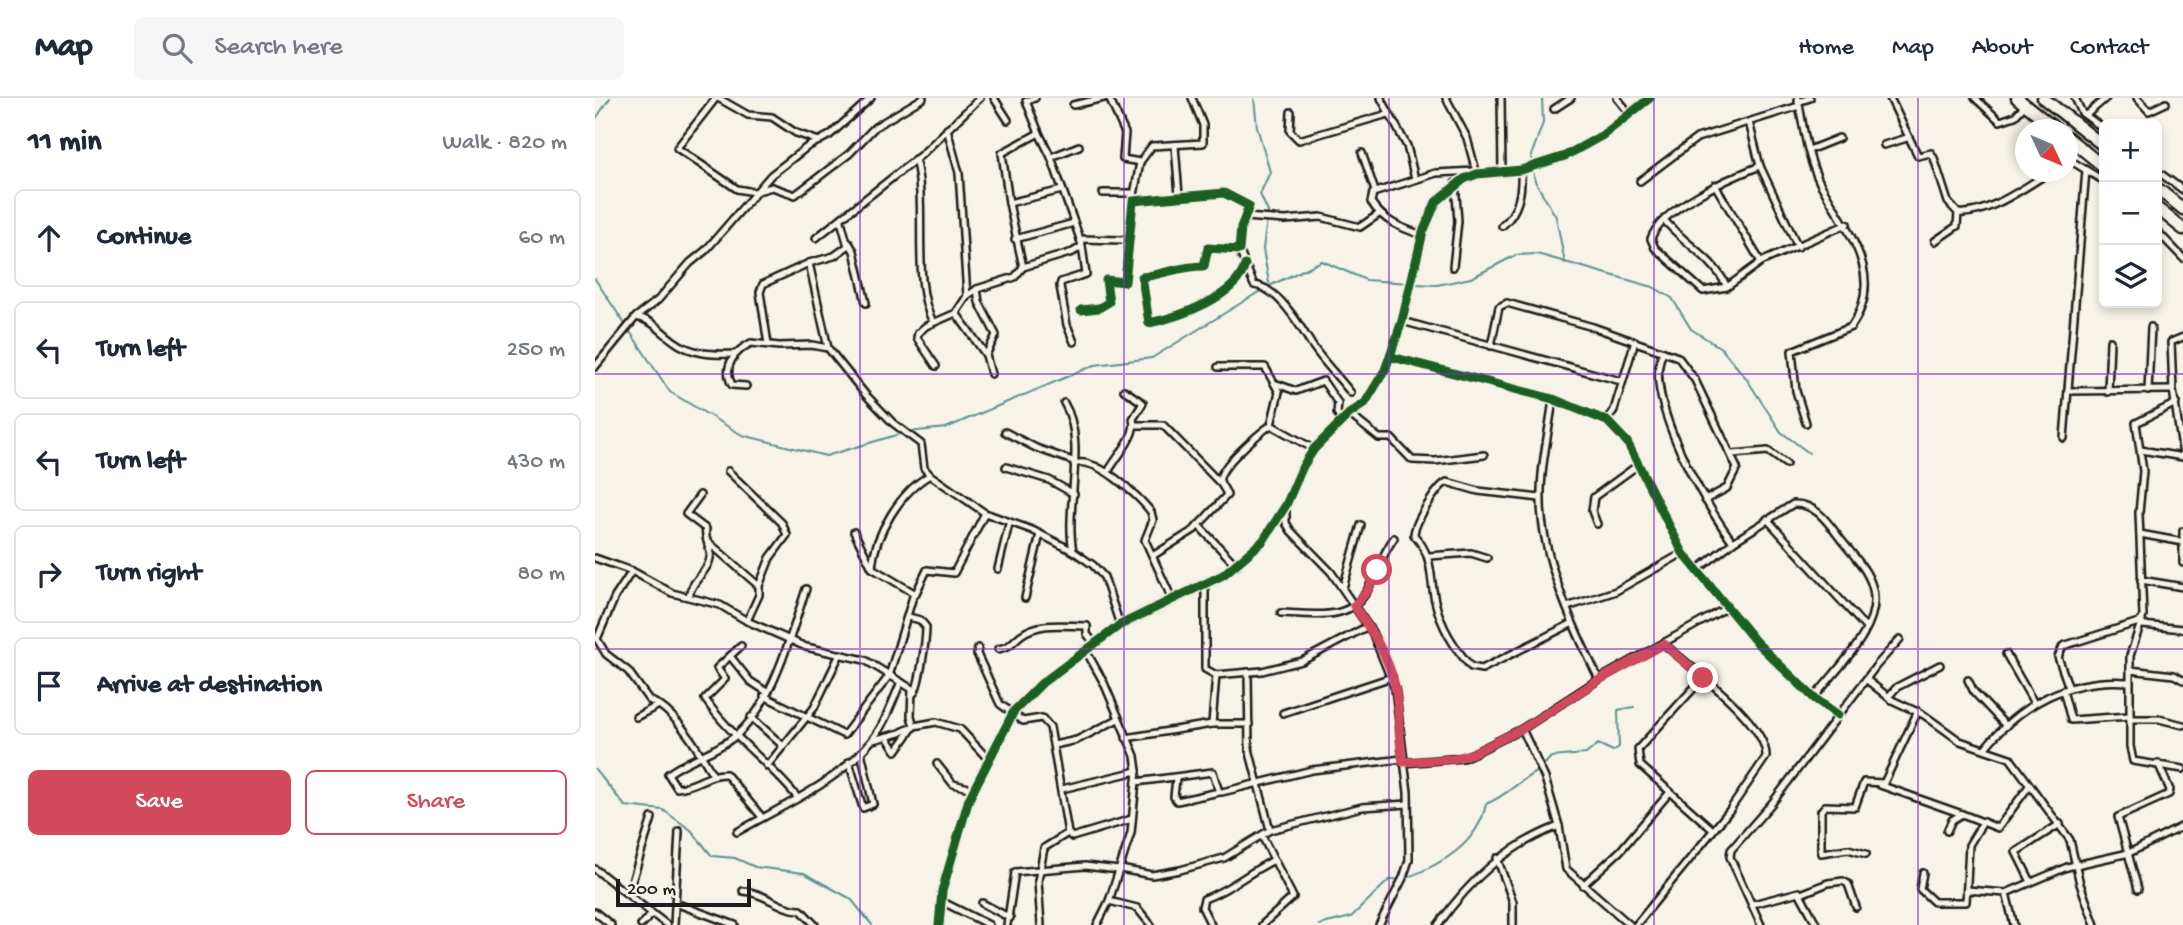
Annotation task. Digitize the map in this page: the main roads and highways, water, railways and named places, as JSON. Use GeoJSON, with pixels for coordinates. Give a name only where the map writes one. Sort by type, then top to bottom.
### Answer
{"type":"FeatureCollection","features":[{"type":"Feature","properties":{"kind":"highway"},"geometry":{"type":"LineString","coordinates":[[2043,98],[2099,142]]}},
{"type":"Feature","properties":{"kind":"highway"},"geometry":{"type":"LineString","coordinates":[[2022,101],[2044,119]]}},
{"type":"Feature","properties":{"kind":"highway"},"geometry":{"type":"LineString","coordinates":[[2078,147],[2099,163]]}},
{"type":"Feature","properties":{"kind":"highway"},"geometry":{"type":"LineString","coordinates":[[2162,192],[2183,209]]}},
{"type":"Feature","properties":{"kind":"highway"},"geometry":{"type":"LineString","coordinates":[[2162,212],[2183,229]]}},
{"type":"Feature","properties":{"kind":"waterway"},"geometry":{"type":"LineString","coordinates":[[595,120],[610,98]]}},
{"type":"Feature","properties":{"kind":"waterway"},"geometry":{"type":"LineString","coordinates":[[1254,98],[1257,127],[1270,172],[1260,194],[1268,212],[1263,249],[1269,283]]}},
{"type":"Feature","properties":{"kind":"waterway"},"geometry":{"type":"LineString","coordinates":[[1533,165],[1531,156],[1543,123],[1542,98]]}},
{"type":"Feature","properties":{"kind":"waterway"},"geometry":{"type":"LineString","coordinates":[[1533,170],[1535,181],[1556,217],[1565,263]]}},
{"type":"Feature","properties":{"kind":"waterway"},"geometry":{"type":"LineString","coordinates":[[1415,284],[1437,285],[1471,278],[1516,255],[1537,254],[1653,287],[1672,298],[1691,329],[1721,348],[1746,378],[1781,432],[1809,453]]}},
{"type":"Feature","properties":{"kind":"waterway"},"geometry":{"type":"LineString","coordinates":[[1267,287],[1322,261],[1366,280],[1409,283]]}},
{"type":"Feature","properties":{"kind":"waterway"},"geometry":{"type":"LineString","coordinates":[[595,279],[670,392],[742,435],[826,456],[903,433]]}},
{"type":"Feature","properties":{"kind":"waterway"},"geometry":{"type":"LineString","coordinates":[[908,432],[946,428],[1095,365],[1152,358],[1262,290]]}},
{"type":"Feature","properties":{"kind":"waterway"},"geometry":{"type":"LineString","coordinates":[[1543,766],[1551,757],[1586,754],[1598,744],[1613,751],[1619,747],[1618,710],[1634,707]]}},
{"type":"Feature","properties":{"kind":"waterway"},"geometry":{"type":"LineString","coordinates":[[595,769],[625,806],[663,810],[691,830],[712,856],[735,858],[755,867],[804,873],[851,899],[872,925]]}},
{"type":"Feature","properties":{"kind":"waterway"},"geometry":{"type":"LineString","coordinates":[[1406,878],[1457,851],[1475,830],[1486,804],[1540,770]]}},
{"type":"Feature","properties":{"kind":"waterway"},"geometry":{"type":"LineString","coordinates":[[1319,925],[1351,917],[1389,880],[1400,879]]}}]}
